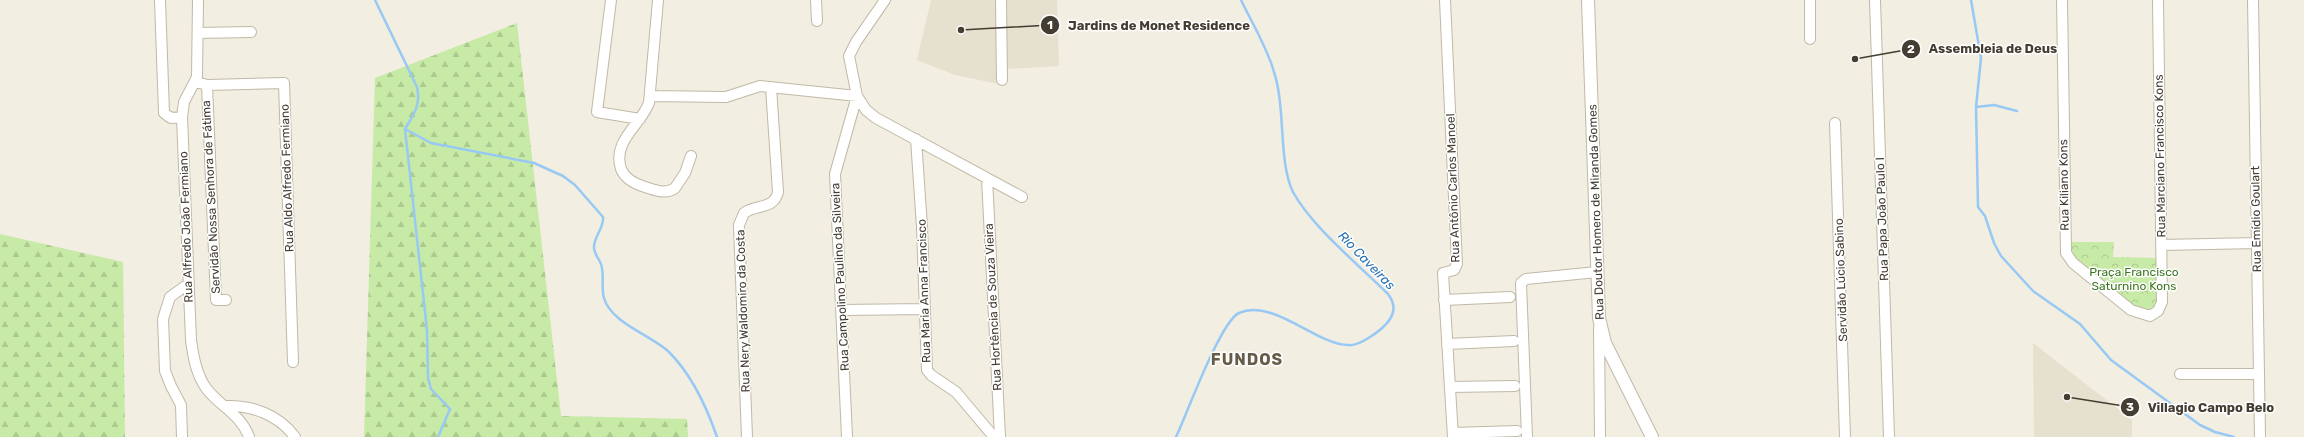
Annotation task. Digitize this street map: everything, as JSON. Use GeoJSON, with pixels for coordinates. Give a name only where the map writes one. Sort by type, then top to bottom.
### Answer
{"type":"FeatureCollection","features":[{"type":"Feature","properties":{"kind":"street"},"geometry":{"type":"LineString","coordinates":[[160,0],[164,112],[171,118],[182,117]]}},
{"type":"Feature","properties":{"kind":"street","name":"Rua Alfredo João Fermiano"},"geometry":{"type":"LineString","coordinates":[[198,0],[196,82],[184,102],[182,117],[191,340],[197,370],[206,388],[243,424],[249,437]]}},
{"type":"Feature","properties":{"kind":"street"},"geometry":{"type":"LineString","coordinates":[[611,0],[597,112],[640,119]]}},
{"type":"Feature","properties":{"kind":"street"},"geometry":{"type":"LineString","coordinates":[[658,0],[650,96],[646,110],[624,140],[619,151],[620,166],[628,179],[655,190],[670,191],[675,188],[685,173],[691,156]]}},
{"type":"Feature","properties":{"kind":"street"},"geometry":{"type":"LineString","coordinates":[[816,0],[817,21]]}},
{"type":"Feature","properties":{"kind":"street"},"geometry":{"type":"LineString","coordinates":[[885,0],[856,42],[850,56],[857,96],[871,114],[1022,196]]}},
{"type":"Feature","properties":{"kind":"street"},"geometry":{"type":"LineString","coordinates":[[1000,0],[1002,80]]}},
{"type":"Feature","properties":{"kind":"street","name":"Rua Antônio Carlos Manoel"},"geometry":{"type":"LineString","coordinates":[[1445,0],[1457,264],[1454,270],[1443,273],[1453,435]]}},
{"type":"Feature","properties":{"kind":"street","name":"Rua Doutor Homero de Miranda Gomes"},"geometry":{"type":"LineString","coordinates":[[1588,0],[1596,272],[1599,318],[1605,343],[1652,437]]}},
{"type":"Feature","properties":{"kind":"street"},"geometry":{"type":"LineString","coordinates":[[1810,0],[1810,39]]}},
{"type":"Feature","properties":{"kind":"street","name":"Rua Papa João Paulo I"},"geometry":{"type":"LineString","coordinates":[[1875,0],[1889,437]]}},
{"type":"Feature","properties":{"kind":"street","name":"Rua Kiliano Kons"},"geometry":{"type":"LineString","coordinates":[[2062,0],[2066,253],[2073,263],[2131,310],[2145,316],[2150,316],[2158,311]]}},
{"type":"Feature","properties":{"kind":"street","name":"Rua Marciano Francisco Kons"},"geometry":{"type":"LineString","coordinates":[[2158,0],[2162,302],[2158,311]]}},
{"type":"Feature","properties":{"kind":"street","name":"Rua Emídio Goulart"},"geometry":{"type":"LineString","coordinates":[[2253,0],[2260,437]]}},
{"type":"Feature","properties":{"kind":"street"},"geometry":{"type":"LineString","coordinates":[[198,33],[251,32]]}},
{"type":"Feature","properties":{"kind":"street","name":"Rua Aldo Alfredo Fermiano"},"geometry":{"type":"LineString","coordinates":[[196,82],[207,85],[284,83],[293,362]]}},
{"type":"Feature","properties":{"kind":"street","name":"Servidão Nossa Senhora de Fátima"},"geometry":{"type":"LineString","coordinates":[[207,85],[216,300],[226,300]]}},
{"type":"Feature","properties":{"kind":"street"},"geometry":{"type":"LineString","coordinates":[[650,96],[726,97],[760,86],[857,96]]}},
{"type":"Feature","properties":{"kind":"street","name":"Rua Nery Waldomiro da Costa"},"geometry":{"type":"LineString","coordinates":[[748,437],[739,225],[744,213],[770,204],[775,199],[778,192],[771,87]]}},
{"type":"Feature","properties":{"kind":"street","name":"Rua Campolino Paulino da Silveira"},"geometry":{"type":"LineString","coordinates":[[847,437],[835,174],[857,96]]}},
{"type":"Feature","properties":{"kind":"street","name":"Servidão Lúcio Sabino"},"geometry":{"type":"LineString","coordinates":[[1835,123],[1845,437]]}},
{"type":"Feature","properties":{"kind":"street","name":"Rua Maria Anna Francisco"},"geometry":{"type":"LineString","coordinates":[[916,139],[922,228],[927,370],[931,375],[952,388],[994,437]]}},
{"type":"Feature","properties":{"kind":"street","name":"Rua Hortência de Souza Vieira"},"geometry":{"type":"LineString","coordinates":[[987,178],[1000,437]]}},
{"type":"Feature","properties":{"kind":"street"},"geometry":{"type":"LineString","coordinates":[[2161,245],[2257,244]]}},
{"type":"Feature","properties":{"kind":"street"},"geometry":{"type":"LineString","coordinates":[[1527,437],[1521,283],[1526,279],[1596,272]]}},
{"type":"Feature","properties":{"kind":"street"},"geometry":{"type":"LineString","coordinates":[[182,437],[181,405],[165,371],[163,319],[170,296],[188,284]]}},
{"type":"Feature","properties":{"kind":"street"},"geometry":{"type":"LineString","coordinates":[[1444,300],[1510,297]]}},
{"type":"Feature","properties":{"kind":"street"},"geometry":{"type":"LineString","coordinates":[[841,310],[925,309]]}},
{"type":"Feature","properties":{"kind":"street"},"geometry":{"type":"LineString","coordinates":[[1599,318],[1600,437]]}},
{"type":"Feature","properties":{"kind":"street"},"geometry":{"type":"LineString","coordinates":[[1447,344],[1514,341]]}},
{"type":"Feature","properties":{"kind":"street"},"geometry":{"type":"LineString","coordinates":[[2180,374],[2259,374]]}},
{"type":"Feature","properties":{"kind":"street"},"geometry":{"type":"LineString","coordinates":[[1450,387],[1515,386]]}},
{"type":"Feature","properties":{"kind":"street"},"geometry":{"type":"LineString","coordinates":[[226,406],[240,405],[259,410],[281,423],[295,437]]}},
{"type":"Feature","properties":{"kind":"street"},"geometry":{"type":"LineString","coordinates":[[1453,435],[1517,431]]}},
{"type":"Feature","properties":{"kind":"shaded area"},"geometry":{"type":"Polygon","coordinates":[[[931,0],[997,0],[999,84],[955,75],[917,60],[931,0]]]}},
{"type":"Feature","properties":{"kind":"shaded area"},"geometry":{"type":"Polygon","coordinates":[[[1005,0],[1057,0],[1059,66],[1006,69],[1005,0]]]}},
{"type":"Feature","properties":{"kind":"shaded area"},"geometry":{"type":"Polygon","coordinates":[[[2033,343],[2132,420],[2132,437],[2034,437],[2033,343]]]}},
{"type":"Feature","properties":{"kind":"green space"},"geometry":{"type":"Polygon","coordinates":[[[517,23],[561,416],[687,419],[688,437],[364,437],[375,78],[517,23]]]}},
{"type":"Feature","properties":{"kind":"green space"},"geometry":{"type":"Polygon","coordinates":[[[0,234],[123,262],[125,437],[0,437],[0,234]]]}},
{"type":"Feature","properties":{"kind":"green space","name":"Praça Francisco Saturnino Kons"},"geometry":{"type":"Polygon","coordinates":[[[2069,242],[2114,242],[2113,257],[2156,258],[2157,306],[2147,313],[2139,310],[2074,260],[2070,254],[2069,242]]]}},
{"type":"Feature","properties":{"kind":"waterway"},"geometry":{"type":"LineString","coordinates":[[375,0],[417,87],[418,93],[416,109],[405,129],[427,330],[428,378],[431,389],[450,409],[438,437]]}},
{"type":"Feature","properties":{"kind":"waterway","name":"Rio Caveiras"},"geometry":{"type":"LineString","coordinates":[[1176,437],[1214,350],[1231,320],[1239,313],[1252,310],[1266,312],[1295,323],[1323,338],[1336,343],[1351,345],[1362,342],[1381,329],[1392,316],[1394,309],[1392,300],[1388,294],[1324,232],[1301,205],[1293,192],[1285,165],[1278,86],[1263,44],[1241,0]]}},
{"type":"Feature","properties":{"kind":"waterway"},"geometry":{"type":"LineString","coordinates":[[1971,0],[1981,58],[1976,107],[1978,207],[1985,216],[1994,243],[2001,256],[2033,291],[2080,324],[2111,360],[2200,425],[2215,432],[2234,437]]}},
{"type":"Feature","properties":{"kind":"waterway"},"geometry":{"type":"LineString","coordinates":[[1976,107],[1994,105],[2017,111]]}},
{"type":"Feature","properties":{"kind":"waterway"},"geometry":{"type":"LineString","coordinates":[[405,129],[431,143],[534,163],[563,176],[575,185],[603,217],[602,225],[595,242],[594,249],[603,272],[603,294],[608,307],[623,322],[661,346],[677,361],[698,392],[717,437]]}},
{"type":"Feature","properties":{"kind":"place","name":"Jardins de Monet Residence"},"geometry":{"type":"Point","coordinates":[961,30]}},
{"type":"Feature","properties":{"kind":"place","name":"Assembleia de Deus"},"geometry":{"type":"Point","coordinates":[1855,59]}},
{"type":"Feature","properties":{"kind":"place","name":"Villagio Campo Belo"},"geometry":{"type":"Point","coordinates":[2067,397]}},
{"type":"Feature","properties":{"kind":"district","name":"FUNDOS"},"geometry":{"type":"Point","coordinates":[1247,359]}}]}
